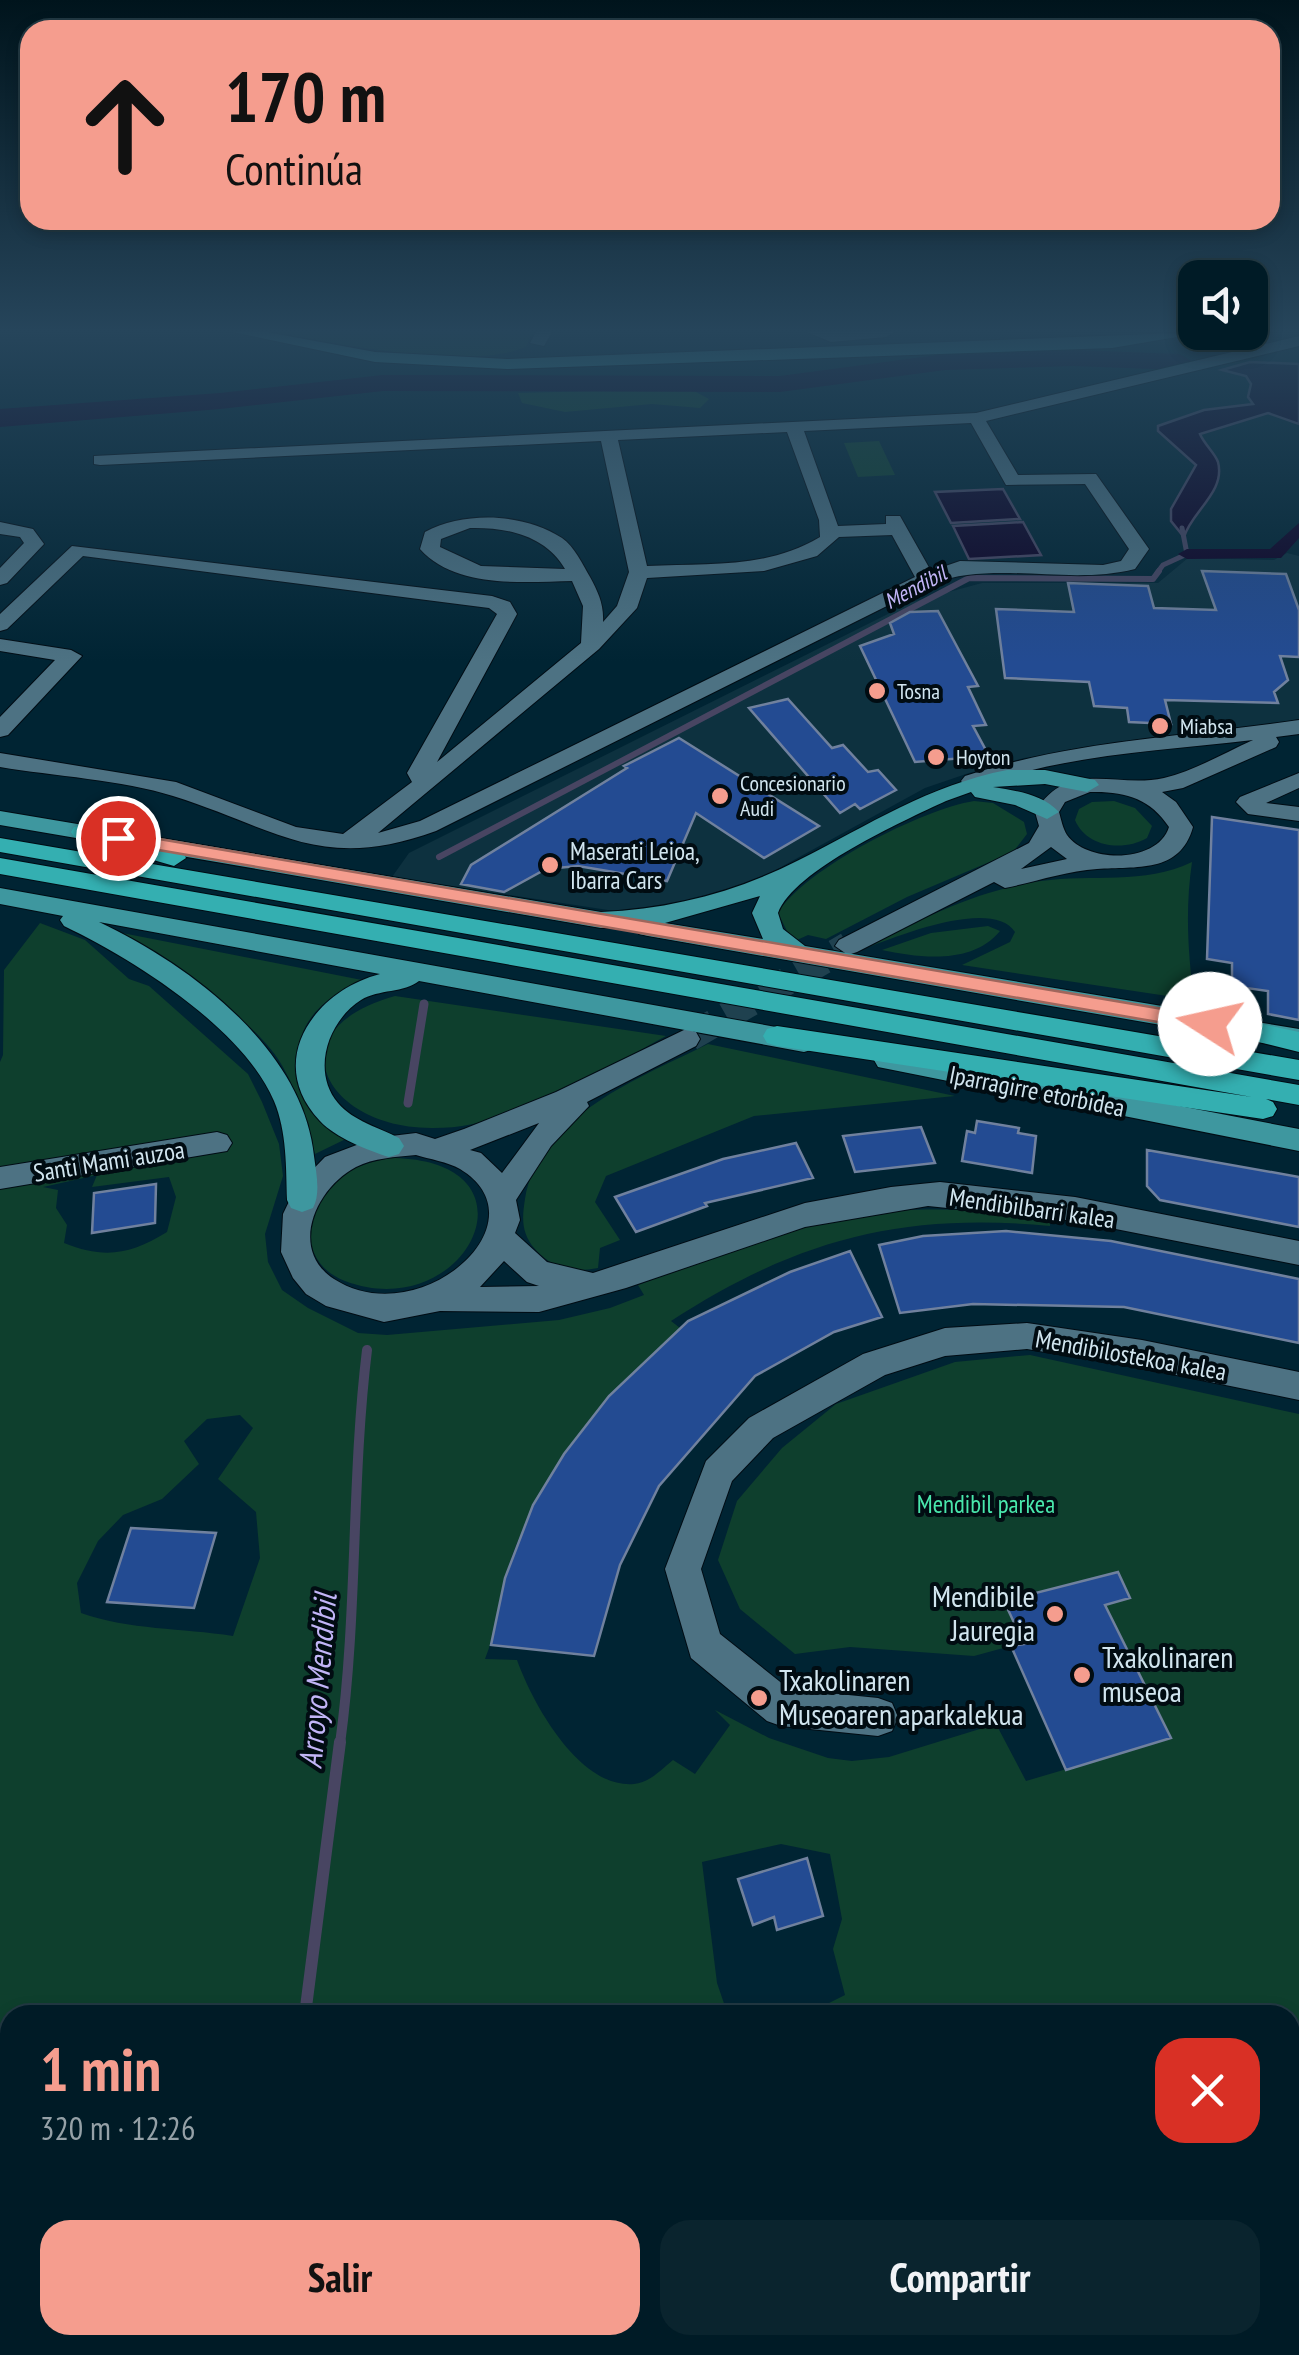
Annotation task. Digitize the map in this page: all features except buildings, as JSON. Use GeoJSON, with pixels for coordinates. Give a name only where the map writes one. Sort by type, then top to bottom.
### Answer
{"type":"FeatureCollection","features":[{"type":"Feature","properties":{"kind":"highway"},"geometry":{"type":"LineString","coordinates":[[83,832],[176,859],[618,950]]}},
{"type":"Feature","properties":{"kind":"highway"},"geometry":{"type":"LineString","coordinates":[[0,844],[1299,1070]]}},
{"type":"Feature","properties":{"kind":"highway"},"geometry":{"type":"LineString","coordinates":[[0,866],[1299,1095]]}},
{"type":"Feature","properties":{"kind":"highway"},"geometry":{"type":"LineString","coordinates":[[1248,1030],[1299,1040]]}},
{"type":"Feature","properties":{"kind":"highway"},"geometry":{"type":"LineString","coordinates":[[777,1036],[1299,1115]]}},
{"type":"Feature","properties":{"kind":"main road"},"geometry":{"type":"LineString","coordinates":[[601,920],[675,916],[728,899],[804,867],[935,795],[973,782],[1035,778],[1080,785]]}},
{"type":"Feature","properties":{"kind":"main road"},"geometry":{"type":"LineString","coordinates":[[935,795],[999,793],[1048,820]]}},
{"type":"Feature","properties":{"kind":"main road"},"geometry":{"type":"LineString","coordinates":[[0,818],[1248,1030]]}},
{"type":"Feature","properties":{"kind":"main road"},"geometry":{"type":"LineString","coordinates":[[797,953],[772,933],[765,912],[771,898],[804,867]]}},
{"type":"Feature","properties":{"kind":"main road"},"geometry":{"type":"LineString","coordinates":[[12,898],[83,924],[142,956],[244,1040],[276,1076],[288,1099],[297,1139],[302,1200]]}},
{"type":"Feature","properties":{"kind":"main road","name":"Iparragirre etorbidea"},"geometry":{"type":"LineString","coordinates":[[12,898],[777,1036],[964,1077],[1299,1140]]}},
{"type":"Feature","properties":{"kind":"main road"},"geometry":{"type":"LineString","coordinates":[[389,1146],[329,1113],[311,1080],[316,1028],[350,994],[376,984],[427,974]]}},
{"type":"Feature","properties":{"kind":"street"},"geometry":{"type":"LineString","coordinates":[[100,460],[483,442]]}},
{"type":"Feature","properties":{"kind":"street"},"geometry":{"type":"LineString","coordinates":[[347,842],[424,784],[592,645],[627,608],[639,572],[609,442]]}},
{"type":"Feature","properties":{"kind":"street"},"geometry":{"type":"LineString","coordinates":[[639,572],[779,564],[810,555],[830,539],[799,442]]}},
{"type":"Feature","properties":{"kind":"street"},"geometry":{"type":"LineString","coordinates":[[0,760],[176,789],[290,834],[347,842],[388,840],[428,826],[926,579],[960,567],[1103,571],[1128,564],[1139,549],[1090,478],[1012,480],[990,442]]}},
{"type":"Feature","properties":{"kind":"street"},"geometry":{"type":"LineString","coordinates":[[577,575],[498,575],[469,570],[444,562],[430,550],[432,536],[449,525],[474,522],[516,526],[558,544],[577,575],[593,607],[588,633],[592,645]]}},
{"type":"Feature","properties":{"kind":"street"},"geometry":{"type":"LineString","coordinates":[[829,532],[895,524],[926,579]]}},
{"type":"Feature","properties":{"kind":"street"},"geometry":{"type":"LineString","coordinates":[[0,528],[26,532],[34,544],[0,579]]}},
{"type":"Feature","properties":{"kind":"street"},"geometry":{"type":"LineString","coordinates":[[0,625],[79,550],[503,606],[508,614],[419,773],[424,784]]}},
{"type":"Feature","properties":{"kind":"street"},"geometry":{"type":"LineString","coordinates":[[0,645],[71,656],[0,730]]}},
{"type":"Feature","properties":{"kind":"street"},"geometry":{"type":"LineString","coordinates":[[973,782],[1029,762],[1112,748],[1299,731]]}},
{"type":"Feature","properties":{"kind":"street"},"geometry":{"type":"LineString","coordinates":[[1048,820],[1063,844],[1100,860],[1130,864],[1157,859],[1180,840],[1180,822],[1194,797],[1299,731]]}},
{"type":"Feature","properties":{"kind":"street"},"geometry":{"type":"LineString","coordinates":[[1080,785],[1137,790],[1175,783],[1299,731]]}},
{"type":"Feature","properties":{"kind":"street"},"geometry":{"type":"LineString","coordinates":[[848,946],[1038,848],[1056,797],[1080,785],[1097,758],[1112,748]]}},
{"type":"Feature","properties":{"kind":"street"},"geometry":{"type":"LineString","coordinates":[[1251,758],[1299,748]]}},
{"type":"Feature","properties":{"kind":"street"},"geometry":{"type":"LineString","coordinates":[[1299,780],[1248,802],[1256,809],[1299,814]]}},
{"type":"Feature","properties":{"kind":"street"},"geometry":{"type":"LineString","coordinates":[[1137,790],[1164,804],[1180,822]]}},
{"type":"Feature","properties":{"kind":"street"},"geometry":{"type":"LineString","coordinates":[[908,913],[1006,880],[1100,860]]}},
{"type":"Feature","properties":{"kind":"street"},"geometry":{"type":"LineString","coordinates":[[442,1148],[519,1122],[592,1090],[686,1039]]}},
{"type":"Feature","properties":{"kind":"street"},"geometry":{"type":"LineString","coordinates":[[502,1196],[541,1138],[592,1090]]}},
{"type":"Feature","properties":{"kind":"street","name":"Santi Mami auzoa"},"geometry":{"type":"LineString","coordinates":[[0,1178],[217,1142]]}},
{"type":"Feature","properties":{"kind":"street"},"geometry":{"type":"LineString","coordinates":[[389,1146],[442,1148],[469,1158],[489,1175],[502,1196],[506,1218],[502,1240],[468,1283],[440,1298],[405,1307],[369,1306],[336,1297],[310,1279],[296,1255],[292,1227],[302,1200],[317,1180],[338,1164],[389,1146]]}},
{"type":"Feature","properties":{"kind":"street","name":"Mendibilbarri kalea"},"geometry":{"type":"LineString","coordinates":[[440,1298],[523,1301],[594,1284],[754,1229],[840,1208],[936,1194],[1036,1204],[1299,1253]]}},
{"type":"Feature","properties":{"kind":"street"},"geometry":{"type":"LineString","coordinates":[[502,1240],[538,1273],[594,1284]]}},
{"type":"Feature","properties":{"kind":"street","name":"Mendibilostekoa kalea"},"geometry":{"type":"LineString","coordinates":[[878,1716],[781,1707],[704,1645],[683,1569],[718,1472],[760,1428],[874,1364],[944,1342],[1027,1336],[1142,1354],[1299,1386]]}},
{"type":"Feature","properties":{"kind":"shaded area"},"geometry":{"type":"Polygon","coordinates":[[[1170,442],[1205,442],[1218,462],[1213,492],[1184,537],[1171,521],[1171,509],[1196,465],[1170,442]]]}},
{"type":"Feature","properties":{"kind":"shaded area"},"geometry":{"type":"Polygon","coordinates":[[[1003,489],[1020,519],[951,523],[935,492],[1003,489]]]}},
{"type":"Feature","properties":{"kind":"shaded area"},"geometry":{"type":"Polygon","coordinates":[[[1023,522],[1041,555],[969,559],[953,526],[1023,522]]]}},
{"type":"Feature","properties":{"kind":"shaded area"},"geometry":{"type":"Polygon","coordinates":[[[1287,553],[1299,556],[1299,719],[1266,728],[1024,758],[969,773],[925,788],[772,872],[688,906],[621,912],[392,877],[409,853],[912,602],[982,583],[1158,583],[1188,558],[1274,560],[1287,553]]]}},
{"type":"Feature","properties":{"kind":"green space"},"geometry":{"type":"Polygon","coordinates":[[[879,442],[895,475],[858,477],[844,443],[879,442]]]}},
{"type":"Feature","properties":{"kind":"green space"},"geometry":{"type":"Polygon","coordinates":[[[974,801],[993,803],[1024,822],[1027,834],[1013,852],[907,897],[826,939],[808,935],[797,940],[789,935],[778,913],[812,878],[896,828],[974,801]]]}},
{"type":"Feature","properties":{"kind":"green space"},"geometry":{"type":"Polygon","coordinates":[[[1114,801],[1135,808],[1152,826],[1147,838],[1117,846],[1096,841],[1080,829],[1075,820],[1079,809],[1092,802],[1114,801]]]}},
{"type":"Feature","properties":{"kind":"green space"},"geometry":{"type":"Polygon","coordinates":[[[1192,862],[1188,931],[1194,1000],[962,965],[1010,942],[1015,932],[1004,922],[987,918],[945,922],[869,947],[931,915],[1018,885],[1155,874],[1192,862]]]}},
{"type":"Feature","properties":{"kind":"green space","name":"Mendibil parkea"},"geometry":{"type":"Polygon","coordinates":[[[40,923],[85,940],[129,979],[149,986],[248,1074],[262,1102],[279,1144],[283,1176],[265,1234],[268,1262],[282,1290],[358,1333],[387,1335],[559,1320],[610,1308],[644,1295],[638,1285],[798,1229],[863,1214],[935,1210],[1050,1217],[1050,1226],[946,1224],[851,1238],[762,1270],[671,1321],[680,1328],[599,1412],[554,1472],[535,1505],[505,1577],[485,1659],[517,1660],[534,1698],[560,1740],[595,1773],[614,1782],[645,1781],[673,1760],[695,1774],[730,1725],[715,1710],[769,1738],[828,1758],[852,1761],[889,1757],[996,1724],[1026,1781],[1172,1738],[1112,1618],[974,1656],[850,1647],[795,1654],[740,1609],[718,1560],[737,1501],[782,1448],[836,1404],[955,1362],[1030,1355],[1299,1414],[1299,2005],[825,2005],[845,1995],[833,1949],[842,1919],[830,1854],[781,1844],[702,1862],[717,1983],[725,2005],[0,2005],[4,970],[40,923]],[[97,1175],[43,1187],[58,1190],[56,1208],[67,1225],[64,1243],[92,1251],[117,1252],[141,1246],[167,1232],[176,1197],[169,1177],[92,1187],[97,1175]],[[240,1415],[207,1419],[184,1441],[199,1464],[162,1499],[123,1515],[98,1541],[77,1583],[81,1613],[137,1626],[233,1636],[260,1558],[256,1512],[218,1479],[253,1428],[240,1415]]]}},
{"type":"Feature","properties":{"kind":"green space"},"geometry":{"type":"Polygon","coordinates":[[[988,926],[1000,931],[988,942],[960,954],[929,956],[882,950],[931,933],[988,926]]]}},
{"type":"Feature","properties":{"kind":"green space"},"geometry":{"type":"Polygon","coordinates":[[[117,932],[367,981],[327,1001],[308,1021],[298,1048],[298,1077],[305,1100],[317,1113],[354,1135],[315,1154],[293,1088],[270,1049],[208,992],[117,932]]]}},
{"type":"Feature","properties":{"kind":"green space"},"geometry":{"type":"Polygon","coordinates":[[[395,996],[666,1036],[554,1096],[494,1119],[433,1128],[395,1124],[364,1113],[341,1096],[327,1075],[324,1053],[334,1031],[357,1011],[395,996]]]}},
{"type":"Feature","properties":{"kind":"green space"},"geometry":{"type":"Polygon","coordinates":[[[708,1044],[955,1096],[754,1116],[606,1176],[595,1202],[620,1240],[600,1248],[598,1268],[571,1269],[542,1256],[530,1243],[523,1219],[534,1170],[550,1144],[597,1102],[708,1044]]]}},
{"type":"Feature","properties":{"kind":"green space"},"geometry":{"type":"Polygon","coordinates":[[[389,1158],[438,1165],[467,1184],[478,1209],[473,1237],[455,1262],[426,1281],[388,1289],[345,1281],[329,1272],[318,1261],[310,1232],[317,1202],[327,1188],[351,1170],[389,1158]]]}},
{"type":"Feature","properties":{"kind":"waterway","name":"Mendibil"},"geometry":{"type":"LineString","coordinates":[[1157,573],[1163,565],[1187,554],[1182,528]]}},
{"type":"Feature","properties":{"kind":"waterway"},"geometry":{"type":"LineString","coordinates":[[1187,554],[1275,554],[1299,528]]}},
{"type":"Feature","properties":{"kind":"waterway","name":"Mendibil"},"geometry":{"type":"LineString","coordinates":[[439,857],[969,578],[1153,579],[1159,571]]}},
{"type":"Feature","properties":{"kind":"waterway","name":"Arroyo Mendibil"},"geometry":{"type":"LineString","coordinates":[[408,1103],[424,1004]]}},
{"type":"Feature","properties":{"kind":"waterway","name":"Arroyo Mendibil"},"geometry":{"type":"LineString","coordinates":[[340,1744],[350,1646],[367,1350]]}},
{"type":"Feature","properties":{"kind":"waterway","name":"Arroyo Mendibil"},"geometry":{"type":"LineString","coordinates":[[306,2005],[340,1742]]}},
{"type":"Feature","properties":{"kind":"tunnel"},"geometry":{"type":"LineString","coordinates":[[690,1037],[848,946]]}},
{"type":"Feature","properties":{"kind":"place","name":"Tosna"},"geometry":{"type":"Point","coordinates":[877,691]}},
{"type":"Feature","properties":{"kind":"place","name":"Miabsa"},"geometry":{"type":"Point","coordinates":[1160,726]}},
{"type":"Feature","properties":{"kind":"place","name":"Hoyton"},"geometry":{"type":"Point","coordinates":[936,757]}},
{"type":"Feature","properties":{"kind":"place","name":"Concesionario Audi"},"geometry":{"type":"Point","coordinates":[720,796]}},
{"type":"Feature","properties":{"kind":"place","name":"Maserati Leioa, Ibarra Cars"},"geometry":{"type":"Point","coordinates":[550,865]}},
{"type":"Feature","properties":{"kind":"place","name":"Mendibile Jauregia"},"geometry":{"type":"Point","coordinates":[1055,1614]}},
{"type":"Feature","properties":{"kind":"place","name":"Txakolinaren museoa"},"geometry":{"type":"Point","coordinates":[1082,1675]}},
{"type":"Feature","properties":{"kind":"place","name":"Txakolinaren Museoaren aparkalekua"},"geometry":{"type":"Point","coordinates":[759,1698]}},
{"type":"Feature","properties":{"kind":"route"},"geometry":{"type":"LineString","coordinates":[[118,838],[1210,1024]]}}]}
